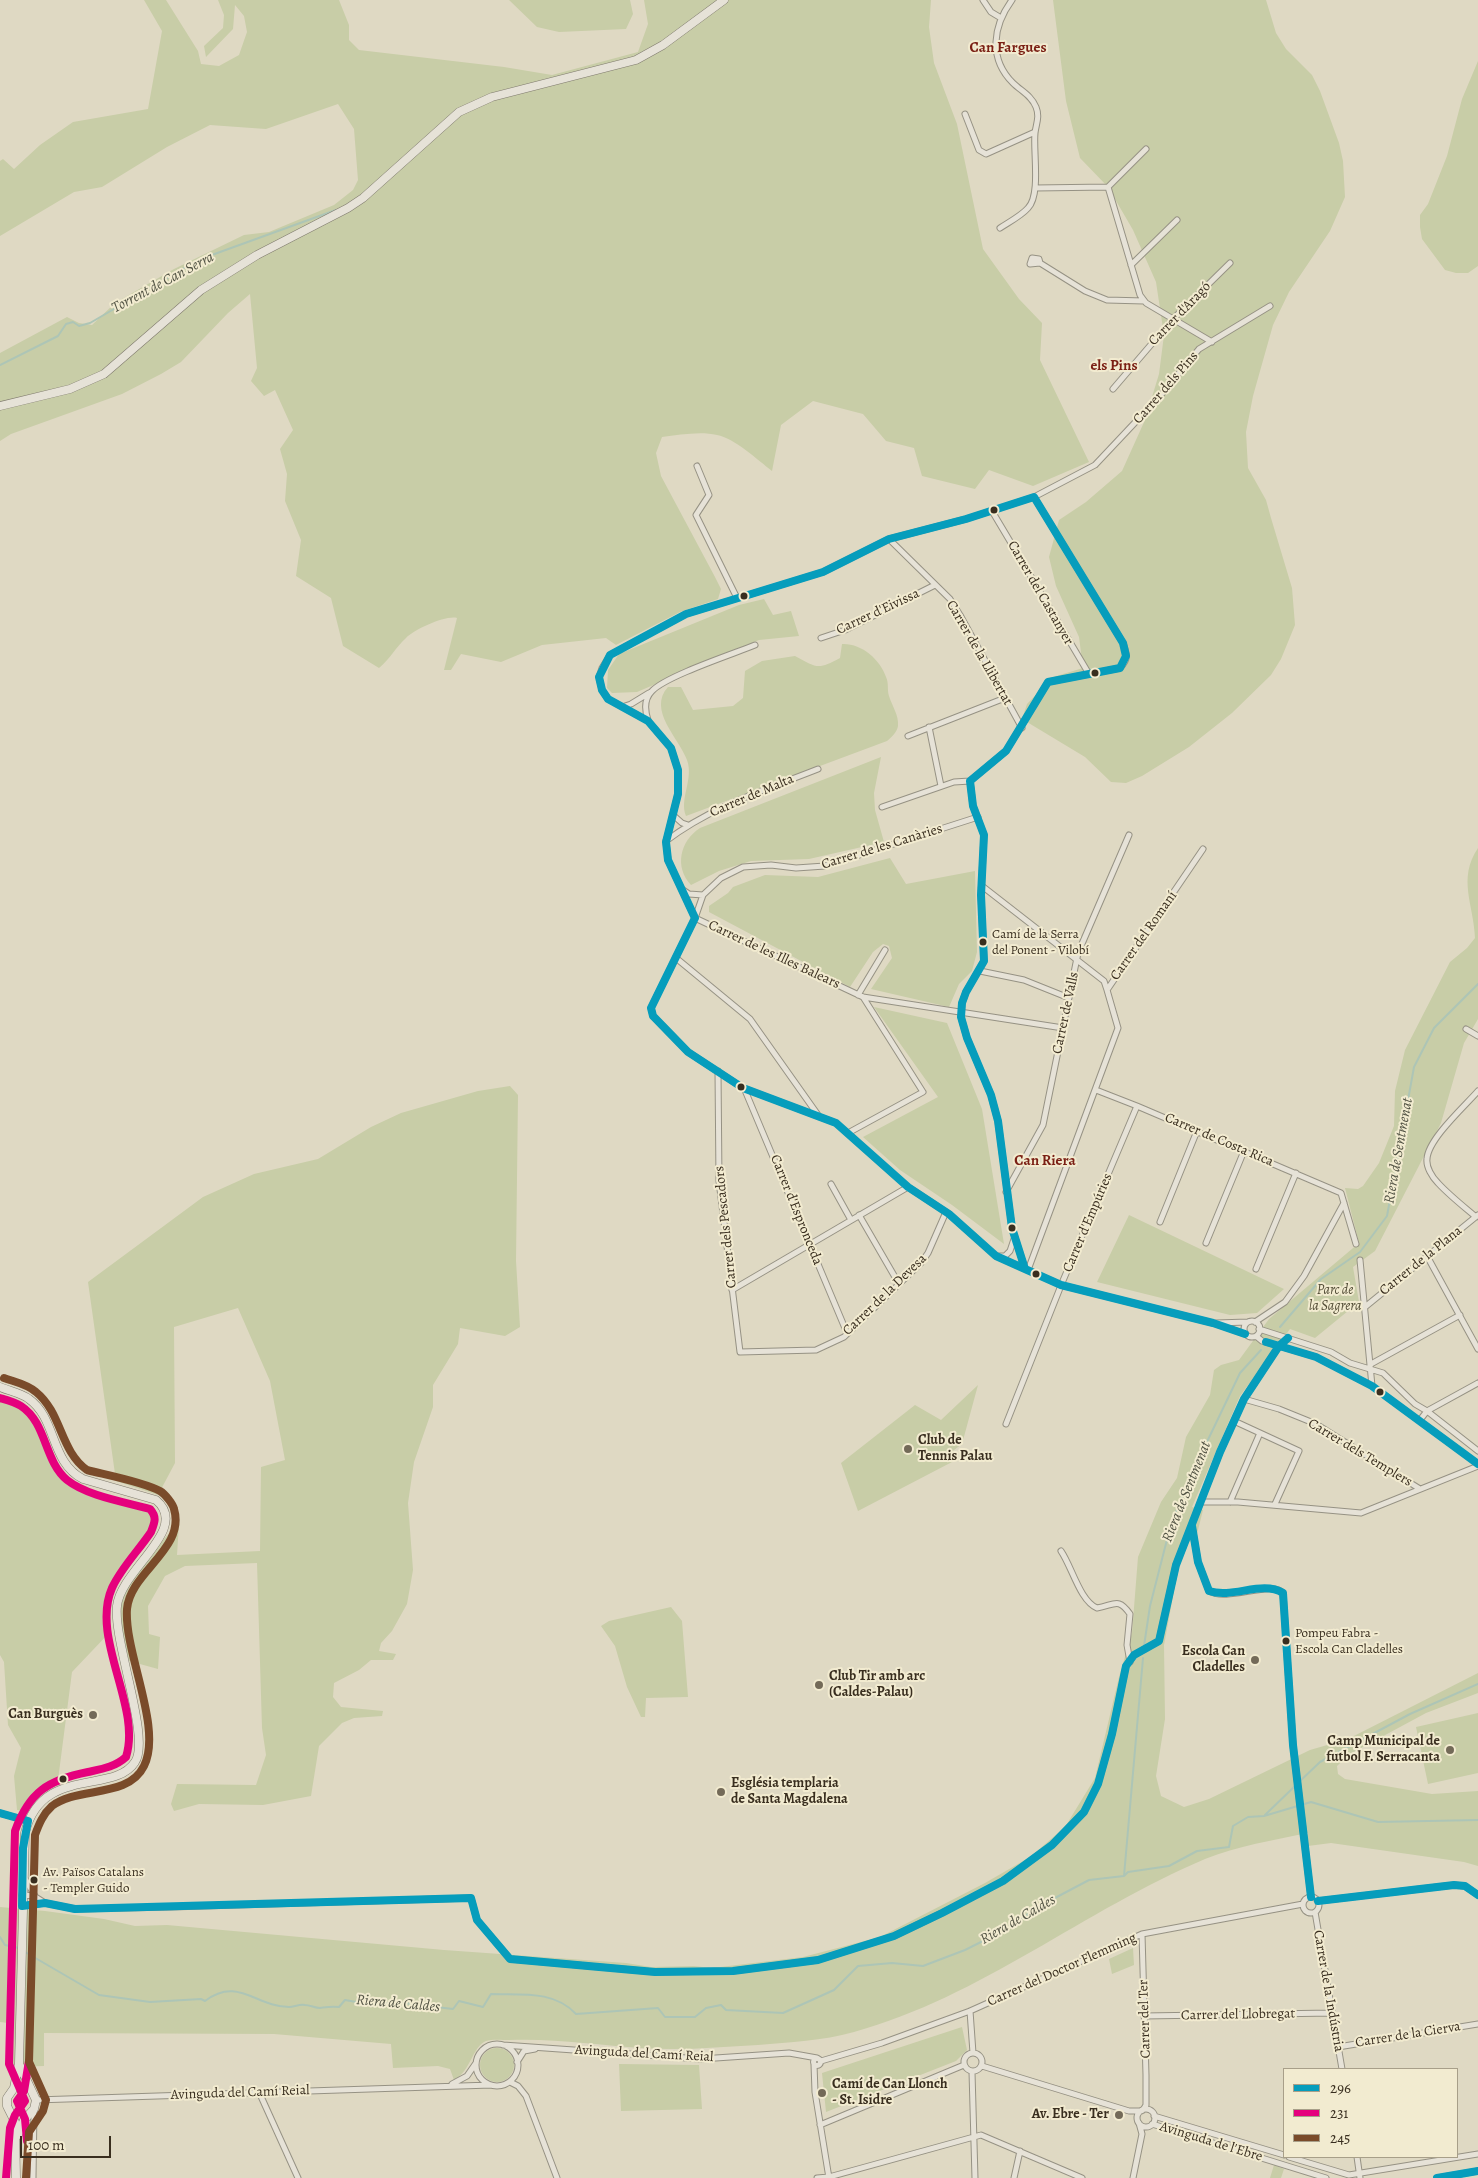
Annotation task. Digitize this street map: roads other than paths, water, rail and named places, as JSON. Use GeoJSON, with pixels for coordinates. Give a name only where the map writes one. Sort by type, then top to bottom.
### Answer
{"type":"FeatureCollection","features":[{"type":"Feature","properties":{"kind":"main road"},"geometry":{"type":"LineString","coordinates":[[0,406],[70,388],[104,374],[201,290],[257,255],[348,208],[363,198],[459,112],[492,97],[636,60],[663,45],[724,0]]}},
{"type":"Feature","properties":{"kind":"main road"},"geometry":{"type":"LineString","coordinates":[[0,1387],[24,1396],[39,1409],[63,1462],[73,1474],[83,1479],[156,1500],[164,1508],[168,1519],[161,1536],[123,1586],[117,1606],[120,1640],[139,1738],[138,1757],[125,1772],[74,1785],[54,1793],[38,1806],[28,1821],[25,1833],[19,2063],[6,2107],[17,2139],[16,2178]]}},
{"type":"Feature","properties":{"kind":"main road"},"geometry":{"type":"LineString","coordinates":[[17,2139],[36,2100],[19,2063]]}},
{"type":"Feature","properties":{"kind":"main road"},"geometry":{"type":"LineString","coordinates":[[12,2090],[20,2086],[30,2089]]}},
{"type":"Feature","properties":{"kind":"main road"},"geometry":{"type":"LineString","coordinates":[[6,2107],[20,2116],[31,2111]]}},
{"type":"Feature","properties":{"kind":"street"},"geometry":{"type":"LineString","coordinates":[[984,0],[991,12],[1001,18]]}},
{"type":"Feature","properties":{"kind":"street"},"geometry":{"type":"LineString","coordinates":[[1000,228],[1030,208],[1035,188],[1035,132],[1038,120],[1036,107],[1027,93],[1013,83],[1001,67],[995,49],[996,30],[1012,0]]}},
{"type":"Feature","properties":{"kind":"street"},"geometry":{"type":"LineString","coordinates":[[965,114],[980,150],[986,154],[1035,132]]}},
{"type":"Feature","properties":{"kind":"street"},"geometry":{"type":"LineString","coordinates":[[1035,188],[1108,187],[1146,149]]}},
{"type":"Feature","properties":{"kind":"street"},"geometry":{"type":"LineString","coordinates":[[1108,187],[1131,265],[1144,301]]}},
{"type":"Feature","properties":{"kind":"street"},"geometry":{"type":"LineString","coordinates":[[1131,265],[1177,220]]}},
{"type":"Feature","properties":{"kind":"street"},"geometry":{"type":"LineString","coordinates":[[1040,263],[1085,291],[1107,300],[1144,301],[1212,342]]}},
{"type":"Feature","properties":{"kind":"street","name":"Carrer d'Aragó"},"geometry":{"type":"LineString","coordinates":[[1113,389],[1173,319],[1230,263]]}},
{"type":"Feature","properties":{"kind":"street","name":"Carrer dels Pins"},"geometry":{"type":"LineString","coordinates":[[889,539],[992,511],[1034,496],[1095,465],[1160,396],[1199,349],[1270,306]]}},
{"type":"Feature","properties":{"kind":"street"},"geometry":{"type":"LineString","coordinates":[[697,466],[709,495],[696,515],[736,598]]}},
{"type":"Feature","properties":{"kind":"street"},"geometry":{"type":"LineString","coordinates":[[882,807],[954,782],[970,781],[1006,751],[1022,728],[1035,700],[1048,682],[1120,668],[1128,657],[1123,643],[1034,496]]}},
{"type":"Feature","properties":{"kind":"street","name":"Carrer del Castanyer"},"geometry":{"type":"LineString","coordinates":[[992,511],[1088,674]]}},
{"type":"Feature","properties":{"kind":"street","name":"Carrer de les Illes Balears"},"geometry":{"type":"LineString","coordinates":[[889,539],[823,572],[686,614],[610,655],[599,676],[602,690],[608,699],[648,721],[671,748],[678,770],[678,794],[666,842],[668,860],[696,918],[860,996],[1063,1028]]}},
{"type":"Feature","properties":{"kind":"street","name":"Carrer de la Llibertat"},"geometry":{"type":"LineString","coordinates":[[889,539],[950,599],[1022,728]]}},
{"type":"Feature","properties":{"kind":"street","name":"Carrer d'Eivissa"},"geometry":{"type":"LineString","coordinates":[[821,638],[845,630],[935,585]]}},
{"type":"Feature","properties":{"kind":"street"},"geometry":{"type":"LineString","coordinates":[[622,707],[632,704],[666,682],[756,645]]}},
{"type":"Feature","properties":{"kind":"street"},"geometry":{"type":"LineString","coordinates":[[648,721],[646,700],[652,691]]}},
{"type":"Feature","properties":{"kind":"street"},"geometry":{"type":"LineString","coordinates":[[908,736],[1006,698]]}},
{"type":"Feature","properties":{"kind":"street"},"geometry":{"type":"LineString","coordinates":[[929,727],[941,786]]}},
{"type":"Feature","properties":{"kind":"street","name":"Carrer de Malta"},"geometry":{"type":"LineString","coordinates":[[666,842],[688,825],[726,804],[818,769]]}},
{"type":"Feature","properties":{"kind":"street"},"geometry":{"type":"LineString","coordinates":[[970,781],[973,806],[984,836],[982,886],[984,961],[966,992],[962,1013],[967,1038],[991,1095],[998,1121],[1006,1192],[1014,1239],[1027,1270]]}},
{"type":"Feature","properties":{"kind":"street"},"geometry":{"type":"LineString","coordinates":[[673,815],[682,823],[688,825]]}},
{"type":"Feature","properties":{"kind":"street","name":"Carrer de les Canàries"},"geometry":{"type":"LineString","coordinates":[[718,1071],[688,1052],[653,1016],[651,1008],[696,918],[703,895],[721,878],[743,867],[770,865],[796,868],[824,866],[978,817]]}},
{"type":"Feature","properties":{"kind":"street","name":"Carrer de Valls"},"geometry":{"type":"LineString","coordinates":[[1006,1192],[1043,1125],[1077,960],[1129,835]]}},
{"type":"Feature","properties":{"kind":"street","name":"Carrer del Romaní"},"geometry":{"type":"LineString","coordinates":[[1096,1090],[1118,1028],[1107,990],[1202,849]]}},
{"type":"Feature","properties":{"kind":"street"},"geometry":{"type":"LineString","coordinates":[[982,886],[1104,981],[1107,990]]}},
{"type":"Feature","properties":{"kind":"street"},"geometry":{"type":"LineString","coordinates":[[682,890],[690,894],[703,895]]}},
{"type":"Feature","properties":{"kind":"street"},"geometry":{"type":"LineString","coordinates":[[848,1133],[923,1092],[860,996],[885,950]]}},
{"type":"Feature","properties":{"kind":"street"},"geometry":{"type":"LineString","coordinates":[[676,958],[750,1020],[819,1116]]}},
{"type":"Feature","properties":{"kind":"street"},"geometry":{"type":"LineString","coordinates":[[980,970],[1024,980],[1069,998]]}},
{"type":"Feature","properties":{"kind":"street"},"geometry":{"type":"LineString","coordinates":[[1466,1029],[1478,1036]]}},
{"type":"Feature","properties":{"kind":"street"},"geometry":{"type":"LineString","coordinates":[[718,1071],[743,1088],[836,1123],[908,1187],[946,1212],[996,1256],[1061,1284],[1213,1323],[1250,1337],[1256,1336],[1262,1341],[1316,1357],[1372,1386],[1478,1465],[1362,1513],[1355,1514],[1275,1504],[1202,1502]]}},
{"type":"Feature","properties":{"kind":"street","name":"Carrer dels Pescadors"},"geometry":{"type":"LineString","coordinates":[[718,1071],[719,1181],[740,1352]]}},
{"type":"Feature","properties":{"kind":"street","name":"Carrer d'Espronceda"},"geometry":{"type":"LineString","coordinates":[[743,1088],[847,1333]]}},
{"type":"Feature","properties":{"kind":"street"},"geometry":{"type":"LineString","coordinates":[[1027,1270],[1096,1090]]}},
{"type":"Feature","properties":{"kind":"street","name":"Carrer de Costa Rica"},"geometry":{"type":"LineString","coordinates":[[1096,1090],[1138,1106],[1341,1193],[1344,1203]]}},
{"type":"Feature","properties":{"kind":"street"},"geometry":{"type":"LineString","coordinates":[[1477,1216],[1438,1183],[1430,1171],[1426,1160],[1429,1149],[1441,1132],[1478,1091]]}},
{"type":"Feature","properties":{"kind":"street","name":"Carrer d'Empúries"},"geometry":{"type":"LineString","coordinates":[[1006,1424],[1061,1284],[1138,1106]]}},
{"type":"Feature","properties":{"kind":"street"},"geometry":{"type":"LineString","coordinates":[[1160,1222],[1197,1131]]}},
{"type":"Feature","properties":{"kind":"street"},"geometry":{"type":"LineString","coordinates":[[1206,1243],[1244,1151]]}},
{"type":"Feature","properties":{"kind":"street"},"geometry":{"type":"LineString","coordinates":[[1256,1269],[1296,1173]]}},
{"type":"Feature","properties":{"kind":"street"},"geometry":{"type":"LineString","coordinates":[[831,1184],[852,1220]]}},
{"type":"Feature","properties":{"kind":"street"},"geometry":{"type":"LineString","coordinates":[[732,1290],[908,1187]]}},
{"type":"Feature","properties":{"kind":"street"},"geometry":{"type":"LineString","coordinates":[[1213,1323],[1255,1322],[1284,1302],[1304,1276],[1344,1203]]}},
{"type":"Feature","properties":{"kind":"street"},"geometry":{"type":"LineString","coordinates":[[1344,1203],[1356,1244]]}},
{"type":"Feature","properties":{"kind":"street","name":"Carrer de la Devesa"},"geometry":{"type":"LineString","coordinates":[[740,1352],[816,1350],[847,1333],[899,1284],[928,1253],[946,1212]]}},
{"type":"Feature","properties":{"kind":"street"},"geometry":{"type":"LineString","coordinates":[[859,1215],[899,1284]]}},
{"type":"Feature","properties":{"kind":"street","name":"Carrer de la Plana"},"geometry":{"type":"LineString","coordinates":[[1364,1307],[1477,1216]]}},
{"type":"Feature","properties":{"kind":"street"},"geometry":{"type":"LineString","coordinates":[[996,1256],[1005,1256],[1010,1251],[1014,1239]]}},
{"type":"Feature","properties":{"kind":"street"},"geometry":{"type":"LineString","coordinates":[[1427,1256],[1478,1349]]}},
{"type":"Feature","properties":{"kind":"street"},"geometry":{"type":"LineString","coordinates":[[1360,1260],[1372,1367],[1372,1386]]}},
{"type":"Feature","properties":{"kind":"street"},"geometry":{"type":"LineString","coordinates":[[1372,1367],[1460,1315]]}},
{"type":"Feature","properties":{"kind":"street"},"geometry":{"type":"LineString","coordinates":[[1245,1334],[1244,1327],[1248,1322]]}},
{"type":"Feature","properties":{"kind":"street"},"geometry":{"type":"LineString","coordinates":[[1255,1322],[1260,1329],[1331,1352],[1350,1363],[1372,1367],[1383,1373],[1414,1404],[1427,1411],[1478,1452]]}},
{"type":"Feature","properties":{"kind":"street"},"geometry":{"type":"LineString","coordinates":[[1256,1336],[1260,1329]]}},
{"type":"Feature","properties":{"kind":"street"},"geometry":{"type":"LineString","coordinates":[[22,1906],[45,1903],[75,1908],[471,1898],[477,1920],[510,1959],[656,1972],[733,1971],[818,1960],[894,1936],[1003,1881],[1052,1845],[1084,1812],[1098,1784],[1112,1734],[1126,1666],[1134,1655],[1159,1641],[1176,1565],[1220,1452],[1244,1399],[1279,1346],[1288,1338]]}},
{"type":"Feature","properties":{"kind":"street"},"geometry":{"type":"LineString","coordinates":[[1420,1420],[1427,1411],[1478,1383]]}},
{"type":"Feature","properties":{"kind":"street","name":"Carrer dels Templers"},"geometry":{"type":"LineString","coordinates":[[1244,1399],[1279,1409],[1316,1424],[1420,1489]]}},
{"type":"Feature","properties":{"kind":"street"},"geometry":{"type":"LineString","coordinates":[[1234,1421],[1298,1451],[1275,1504]]}},
{"type":"Feature","properties":{"kind":"street"},"geometry":{"type":"LineString","coordinates":[[1230,1502],[1260,1433]]}},
{"type":"Feature","properties":{"kind":"street"},"geometry":{"type":"LineString","coordinates":[[1192,1525],[1198,1562],[1209,1591],[1221,1595],[1275,1589],[1283,1593],[1293,1746],[1311,1897]]}},
{"type":"Feature","properties":{"kind":"street"},"geometry":{"type":"LineString","coordinates":[[1061,1551],[1070,1565],[1086,1600],[1097,1608],[1116,1602],[1123,1604],[1130,1614],[1127,1645],[1130,1662]]}},
{"type":"Feature","properties":{"kind":"street"},"geometry":{"type":"LineString","coordinates":[[0,1813],[28,1821]]}},
{"type":"Feature","properties":{"kind":"street"},"geometry":{"type":"LineString","coordinates":[[23,1875],[35,1896],[45,1903]]}},
{"type":"Feature","properties":{"kind":"street"},"geometry":{"type":"LineString","coordinates":[[1311,1897],[1318,1901],[1454,1885],[1465,1886],[1476,1893]]}},
{"type":"Feature","properties":{"kind":"street"},"geometry":{"type":"LineString","coordinates":[[22,1895],[35,1896]]}},
{"type":"Feature","properties":{"kind":"street"},"geometry":{"type":"LineString","coordinates":[[1311,1897],[1302,1904],[1308,1913],[1315,1912],[1318,1908],[1318,1901]]}},
{"type":"Feature","properties":{"kind":"street","name":"Carrer del Doctor Flemming"},"geometry":{"type":"LineString","coordinates":[[820,2125],[815,2092],[814,2064],[818,2066],[819,2059],[882,2043],[970,2011],[1142,1934],[1302,1904]]}},
{"type":"Feature","properties":{"kind":"street","name":"Carrer de la Indústria"},"geometry":{"type":"LineString","coordinates":[[1315,1912],[1342,2068]]}},
{"type":"Feature","properties":{"kind":"street","name":"Carrer del Ter"},"geometry":{"type":"LineString","coordinates":[[1142,1934],[1145,2109]]}},
{"type":"Feature","properties":{"kind":"street"},"geometry":{"type":"LineString","coordinates":[[970,2011],[973,2052]]}},
{"type":"Feature","properties":{"kind":"street","name":"Carrer del Llobregat"},"geometry":{"type":"LineString","coordinates":[[1144,2016],[1332,2013]]}},
{"type":"Feature","properties":{"kind":"street","name":"Carrer de la Cierva"},"geometry":{"type":"LineString","coordinates":[[1338,2046],[1478,2024]]}},
{"type":"Feature","properties":{"kind":"street"},"geometry":{"type":"LineString","coordinates":[[488,2045],[503,2045],[512,2051],[517,2062],[514,2076],[510,2082],[491,2085],[481,2078],[476,2063],[479,2054],[488,2045]]}},
{"type":"Feature","properties":{"kind":"street","name":"Avinguda del Camí Reial"},"geometry":{"type":"LineString","coordinates":[[503,2045],[701,2059],[788,2053],[819,2059]]}},
{"type":"Feature","properties":{"kind":"street","name":"Avinguda del Camí Reial"},"geometry":{"type":"LineString","coordinates":[[517,2062],[523,2053],[529,2049],[560,2049]]}},
{"type":"Feature","properties":{"kind":"street"},"geometry":{"type":"LineString","coordinates":[[973,2052],[964,2058],[964,2065],[972,2072],[975,2178]]}},
{"type":"Feature","properties":{"kind":"street"},"geometry":{"type":"LineString","coordinates":[[972,2072],[979,2070],[982,2066],[980,2056],[973,2052]]}},
{"type":"Feature","properties":{"kind":"street","name":"Avinguda del Camí Reial"},"geometry":{"type":"LineString","coordinates":[[445,2086],[462,2080],[476,2063]]}},
{"type":"Feature","properties":{"kind":"street"},"geometry":{"type":"LineString","coordinates":[[829,2178],[820,2125],[964,2065]]}},
{"type":"Feature","properties":{"kind":"street","name":"Avinguda de l'Ebre"},"geometry":{"type":"LineString","coordinates":[[982,2066],[1129,2111],[1145,2109],[1154,2116],[1283,2155]]}},
{"type":"Feature","properties":{"kind":"street"},"geometry":{"type":"LineString","coordinates":[[510,2082],[518,2086],[526,2096],[557,2178]]}},
{"type":"Feature","properties":{"kind":"street","name":"Avinguda del Camí Reial"},"geometry":{"type":"LineString","coordinates":[[36,2100],[491,2085]]}},
{"type":"Feature","properties":{"kind":"street"},"geometry":{"type":"LineString","coordinates":[[0,2096],[12,2090]]}},
{"type":"Feature","properties":{"kind":"street"},"geometry":{"type":"LineString","coordinates":[[259,2092],[298,2178]]}},
{"type":"Feature","properties":{"kind":"street"},"geometry":{"type":"LineString","coordinates":[[1133,2178],[1142,2134],[1138,2121],[1145,2109]]}},
{"type":"Feature","properties":{"kind":"street"},"geometry":{"type":"LineString","coordinates":[[31,2111],[32,2178]]}},
{"type":"Feature","properties":{"kind":"street","name":"Avinguda de l'Ebre"},"geometry":{"type":"LineString","coordinates":[[1129,2111],[1138,2121],[1326,2178]]}},
{"type":"Feature","properties":{"kind":"street","name":"Avinguda de l'Ebre"},"geometry":{"type":"LineString","coordinates":[[1150,2125],[1154,2116]]}},
{"type":"Feature","properties":{"kind":"street"},"geometry":{"type":"LineString","coordinates":[[1142,2134],[1150,2125]]}},
{"type":"Feature","properties":{"kind":"street"},"geometry":{"type":"LineString","coordinates":[[817,2178],[829,2178],[974,2135],[981,2135],[1082,2178]]}},
{"type":"Feature","properties":{"kind":"street"},"geometry":{"type":"LineString","coordinates":[[1014,2178],[1020,2151]]}},
{"type":"Feature","properties":{"kind":"street"},"geometry":{"type":"LineString","coordinates":[[1458,2158],[1478,2154]]}},
{"type":"Feature","properties":{"kind":"street"},"geometry":{"type":"LineString","coordinates":[[1292,2158],[1349,2175],[1360,2176],[1457,2158]]}},
{"type":"Feature","properties":{"kind":"street"},"geometry":{"type":"LineString","coordinates":[[1357,2158],[1360,2176]]}},
{"type":"Feature","properties":{"kind":"street"},"geometry":{"type":"LineString","coordinates":[[1437,2178],[1453,2177],[1478,2171]]}},
{"type":"Feature","properties":{"kind":"waterway","name":"Torrent de Can Serra"},"geometry":{"type":"LineString","coordinates":[[0,365],[58,336],[66,324],[73,322],[79,326],[90,323],[198,260],[336,210]]}},
{"type":"Feature","properties":{"kind":"waterway","name":"Riera de Sentmenat"},"geometry":{"type":"LineString","coordinates":[[1280,1327],[1321,1279],[1360,1252],[1387,1216],[1414,1067],[1434,1028],[1478,984]]}},
{"type":"Feature","properties":{"kind":"waterway","name":"Riera de Sentmenat"},"geometry":{"type":"LineString","coordinates":[[1144,1646],[1150,1606],[1171,1524],[1193,1471],[1240,1373],[1261,1350]]}},
{"type":"Feature","properties":{"kind":"waterway","name":"Riera de Sentmenat"},"geometry":{"type":"LineString","coordinates":[[1124,1876],[1143,1658]]}},
{"type":"Feature","properties":{"kind":"waterway"},"geometry":{"type":"LineString","coordinates":[[1299,1782],[1320,1762],[1410,1714],[1478,1684]]}},
{"type":"Feature","properties":{"kind":"waterway"},"geometry":{"type":"LineString","coordinates":[[1265,1815],[1296,1785]]}},
{"type":"Feature","properties":{"kind":"waterway","name":"Riera de Caldes"},"geometry":{"type":"LineString","coordinates":[[25,1952],[99,1995],[150,2002],[201,1999],[205,2001],[227,1991],[237,1992],[277,2006],[289,2007],[303,2005],[320,2008],[339,2007],[345,2000],[373,2005],[395,2002],[453,2009],[459,2001],[483,2007],[491,1994],[514,1994],[547,1997],[567,2006],[576,2014],[658,2008],[665,2017],[695,2017],[706,2008],[721,2005],[726,2010],[783,2013],[834,1990],[858,1966],[892,1963],[923,1966],[965,1950],[1009,1928],[1036,1908],[1089,1880],[1124,1876],[1128,1872],[1169,1866],[1197,1851],[1229,1847],[1233,1826],[1248,1817],[1264,1816],[1311,1802],[1378,1822],[1478,1820]]}},
{"type":"Feature","properties":{"kind":"waterway","name":"Riera de Caldes"},"geometry":{"type":"LineString","coordinates":[[0,1937],[5,1945],[19,1948]]}},
{"type":"Feature","properties":{"kind":"place","name":"Camí de la Serra del Ponent - Vilobí"},"geometry":{"type":"Point","coordinates":[983,942]}},
{"type":"Feature","properties":{"kind":"place","name":"Club de Tennis Palau"},"geometry":{"type":"Point","coordinates":[908,1449]}},
{"type":"Feature","properties":{"kind":"place","name":"Pompeu Fabra - Escola Can Cladelles"},"geometry":{"type":"Point","coordinates":[1286,1641]}},
{"type":"Feature","properties":{"kind":"place","name":"Escola Can Cladelles"},"geometry":{"type":"Point","coordinates":[1255,1660]}},
{"type":"Feature","properties":{"kind":"place","name":"Club Tir amb arc (Caldes-Palau)"},"geometry":{"type":"Point","coordinates":[819,1685]}},
{"type":"Feature","properties":{"kind":"place","name":"Can Burguès"},"geometry":{"type":"Point","coordinates":[93,1715]}},
{"type":"Feature","properties":{"kind":"place","name":"Camp Municipal de futbol F. Serracanta"},"geometry":{"type":"Point","coordinates":[1450,1750]}},
{"type":"Feature","properties":{"kind":"place","name":"Església templaria de Santa Magdalena"},"geometry":{"type":"Point","coordinates":[721,1792]}},
{"type":"Feature","properties":{"kind":"place","name":"Av. Països Catalans - Templer Guido"},"geometry":{"type":"Point","coordinates":[34,1880]}},
{"type":"Feature","properties":{"kind":"place","name":"Camí de Can Llonch - St. Isidre"},"geometry":{"type":"Point","coordinates":[822,2093]}},
{"type":"Feature","properties":{"kind":"place","name":"Av. Ebre - Ter"},"geometry":{"type":"Point","coordinates":[1119,2115]}},
{"type":"Feature","properties":{"kind":"district","name":"Can Fargues"},"geometry":{"type":"Point","coordinates":[1008,48]}},
{"type":"Feature","properties":{"kind":"district","name":"els Pins"},"geometry":{"type":"Point","coordinates":[1114,366]}},
{"type":"Feature","properties":{"kind":"district","name":"Can Riera"},"geometry":{"type":"Point","coordinates":[1045,1161]}},
{"type":"Feature","properties":{"kind":"park label","name":"Parc de la Sagrera"},"geometry":{"type":"Point","coordinates":[1335,1299]}}]}
